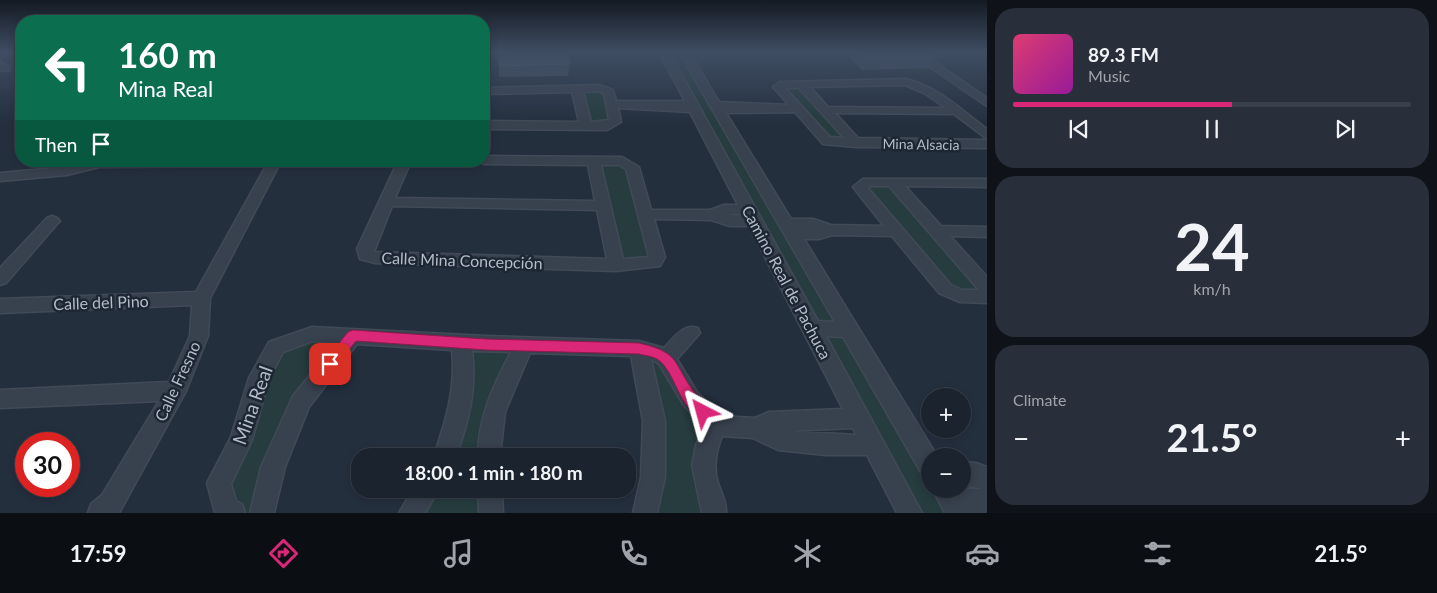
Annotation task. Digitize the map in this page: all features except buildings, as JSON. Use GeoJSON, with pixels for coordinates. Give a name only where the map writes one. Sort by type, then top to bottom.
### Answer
{"type":"FeatureCollection","features":[{"type":"Feature","properties":{"kind":"street","name":"Camino Real de Pachuca"},"geometry":{"type":"LineString","coordinates":[[677,76],[812,328],[872,445],[910,513]]}},
{"type":"Feature","properties":{"kind":"street","name":"Camino Real de Pachuca"},"geometry":{"type":"LineString","coordinates":[[699,76],[921,451]]}},
{"type":"Feature","properties":{"kind":"street"},"geometry":{"type":"LineString","coordinates":[[949,76],[987,102]]}},
{"type":"Feature","properties":{"kind":"street"},"geometry":{"type":"LineString","coordinates":[[680,81],[702,81]]}},
{"type":"Feature","properties":{"kind":"street","name":"Mina Alsacia"},"geometry":{"type":"LineString","coordinates":[[987,135],[954,111],[929,89],[906,82],[801,84],[778,87],[826,141],[987,144]]}},
{"type":"Feature","properties":{"kind":"street"},"geometry":{"type":"LineString","coordinates":[[801,84],[856,143]]}},
{"type":"Feature","properties":{"kind":"street"},"geometry":{"type":"LineString","coordinates":[[576,89],[586,126]]}},
{"type":"Feature","properties":{"kind":"street"},"geometry":{"type":"LineString","coordinates":[[490,91],[605,90],[609,92],[616,122],[607,126],[490,125]]}},
{"type":"Feature","properties":{"kind":"street"},"geometry":{"type":"LineString","coordinates":[[612,104],[693,106]]}},
{"type":"Feature","properties":{"kind":"street"},"geometry":{"type":"LineString","coordinates":[[719,107],[798,109]]}},
{"type":"Feature","properties":{"kind":"street"},"geometry":{"type":"LineString","coordinates":[[826,110],[954,111]]}},
{"type":"Feature","properties":{"kind":"street"},"geometry":{"type":"LineString","coordinates":[[722,158],[747,159]]}},
{"type":"Feature","properties":{"kind":"street","name":"Calle Mina Concepción"},"geometry":{"type":"LineString","coordinates":[[403,167],[365,249],[366,255],[375,258],[616,264],[646,264],[654,262],[657,257],[632,167],[622,161],[490,160]]}},
{"type":"Feature","properties":{"kind":"street"},"geometry":{"type":"LineString","coordinates":[[594,162],[616,264]]}},
{"type":"Feature","properties":{"kind":"street"},"geometry":{"type":"LineString","coordinates":[[2,179],[67,171],[83,167]]}},
{"type":"Feature","properties":{"kind":"street","name":"Calle Fresno"},"geometry":{"type":"LineString","coordinates":[[100,513],[111,504],[176,391],[199,336],[201,298],[272,167]]}},
{"type":"Feature","properties":{"kind":"street"},"geometry":{"type":"LineString","coordinates":[[987,183],[868,182],[860,187],[945,289],[960,296],[987,297]]}},
{"type":"Feature","properties":{"kind":"street"},"geometry":{"type":"LineString","coordinates":[[893,182],[987,288]]}},
{"type":"Feature","properties":{"kind":"street"},"geometry":{"type":"LineString","coordinates":[[388,202],[604,206]]}},
{"type":"Feature","properties":{"kind":"street"},"geometry":{"type":"LineString","coordinates":[[644,214],[712,215],[724,210],[752,216]]}},
{"type":"Feature","properties":{"kind":"street"},"geometry":{"type":"LineString","coordinates":[[0,279],[52,221]]}},
{"type":"Feature","properties":{"kind":"street"},"geometry":{"type":"LineString","coordinates":[[790,229],[819,234],[830,230],[896,231]]}},
{"type":"Feature","properties":{"kind":"street"},"geometry":{"type":"LineString","coordinates":[[937,231],[987,232]]}},
{"type":"Feature","properties":{"kind":"street","name":"Calle del Pino"},"geometry":{"type":"LineString","coordinates":[[0,306],[201,298]]}},
{"type":"Feature","properties":{"kind":"street"},"geometry":{"type":"LineString","coordinates":[[812,328],[848,330]]}},
{"type":"Feature","properties":{"kind":"street"},"geometry":{"type":"LineString","coordinates":[[691,333],[666,358],[690,398],[716,426],[756,428],[778,440],[826,445],[872,445]]}},
{"type":"Feature","properties":{"kind":"street","name":"Mina Real"},"geometry":{"type":"LineString","coordinates":[[226,512],[219,483],[241,440],[254,402],[259,378],[276,347],[312,334],[639,349],[657,353],[666,358]]}},
{"type":"Feature","properties":{"kind":"street"},"geometry":{"type":"LineString","coordinates":[[262,513],[273,467],[300,402],[353,335]]}},
{"type":"Feature","properties":{"kind":"street"},"geometry":{"type":"LineString","coordinates":[[449,448],[461,410],[466,375],[461,342]]}},
{"type":"Feature","properties":{"kind":"street"},"geometry":{"type":"LineString","coordinates":[[489,448],[488,437],[498,394],[525,344]]}},
{"type":"Feature","properties":{"kind":"street"},"geometry":{"type":"LineString","coordinates":[[639,349],[654,421],[652,477],[645,513]]}},
{"type":"Feature","properties":{"kind":"street"},"geometry":{"type":"LineString","coordinates":[[0,399],[176,391]]}},
{"type":"Feature","properties":{"kind":"street"},"geometry":{"type":"LineString","coordinates":[[756,428],[769,422],[858,418]]}},
{"type":"Feature","properties":{"kind":"street"},"geometry":{"type":"LineString","coordinates":[[714,513],[715,507],[705,478],[705,446],[716,426]]}},
{"type":"Feature","properties":{"kind":"street"},"geometry":{"type":"LineString","coordinates":[[971,474],[987,479]]}},
{"type":"Feature","properties":{"kind":"street"},"geometry":{"type":"LineString","coordinates":[[411,513],[421,498]]}},
{"type":"Feature","properties":{"kind":"street"},"geometry":{"type":"LineString","coordinates":[[490,498],[491,513]]}},
{"type":"Feature","properties":{"kind":"street"},"geometry":{"type":"LineString","coordinates":[[952,501],[987,501]]}},
{"type":"Feature","properties":{"kind":"green space"},"geometry":{"type":"Polygon","coordinates":[[[676,76],[698,76],[921,451],[921,498],[949,498],[959,513],[910,513],[676,76]]]}},
{"type":"Feature","properties":{"kind":"green space"},"geometry":{"type":"Polygon","coordinates":[[[781,86],[801,86],[851,141],[826,139],[781,86]]]}},
{"type":"Feature","properties":{"kind":"green space"},"geometry":{"type":"Polygon","coordinates":[[[582,90],[604,90],[614,123],[592,123],[582,90]]]}},
{"type":"Feature","properties":{"kind":"green space"},"geometry":{"type":"Polygon","coordinates":[[[602,164],[626,164],[652,257],[623,257],[602,164]]]}},
{"type":"Feature","properties":{"kind":"green space"},"geometry":{"type":"Polygon","coordinates":[[[864,184],[891,185],[985,291],[953,290],[864,184]]]}},
{"type":"Feature","properties":{"kind":"green space"},"geometry":{"type":"Polygon","coordinates":[[[312,334],[353,335],[300,402],[262,513],[233,513],[219,483],[276,347],[312,334]]]}},
{"type":"Feature","properties":{"kind":"green space"},"geometry":{"type":"Polygon","coordinates":[[[461,343],[525,344],[488,437],[489,448],[449,448],[459,419],[461,343]]]}},
{"type":"Feature","properties":{"kind":"green space"},"geometry":{"type":"Polygon","coordinates":[[[641,351],[653,353],[710,424],[712,513],[645,513],[653,477],[641,351]]]}},
{"type":"Feature","properties":{"kind":"green space"},"geometry":{"type":"Polygon","coordinates":[[[421,498],[490,498],[491,513],[411,513],[421,498]]]}},
{"type":"Feature","properties":{"kind":"route"},"geometry":{"type":"LineString","coordinates":[[330,364],[353,335],[486,344],[639,349],[657,353],[666,358],[690,398],[703,412]]}}]}
